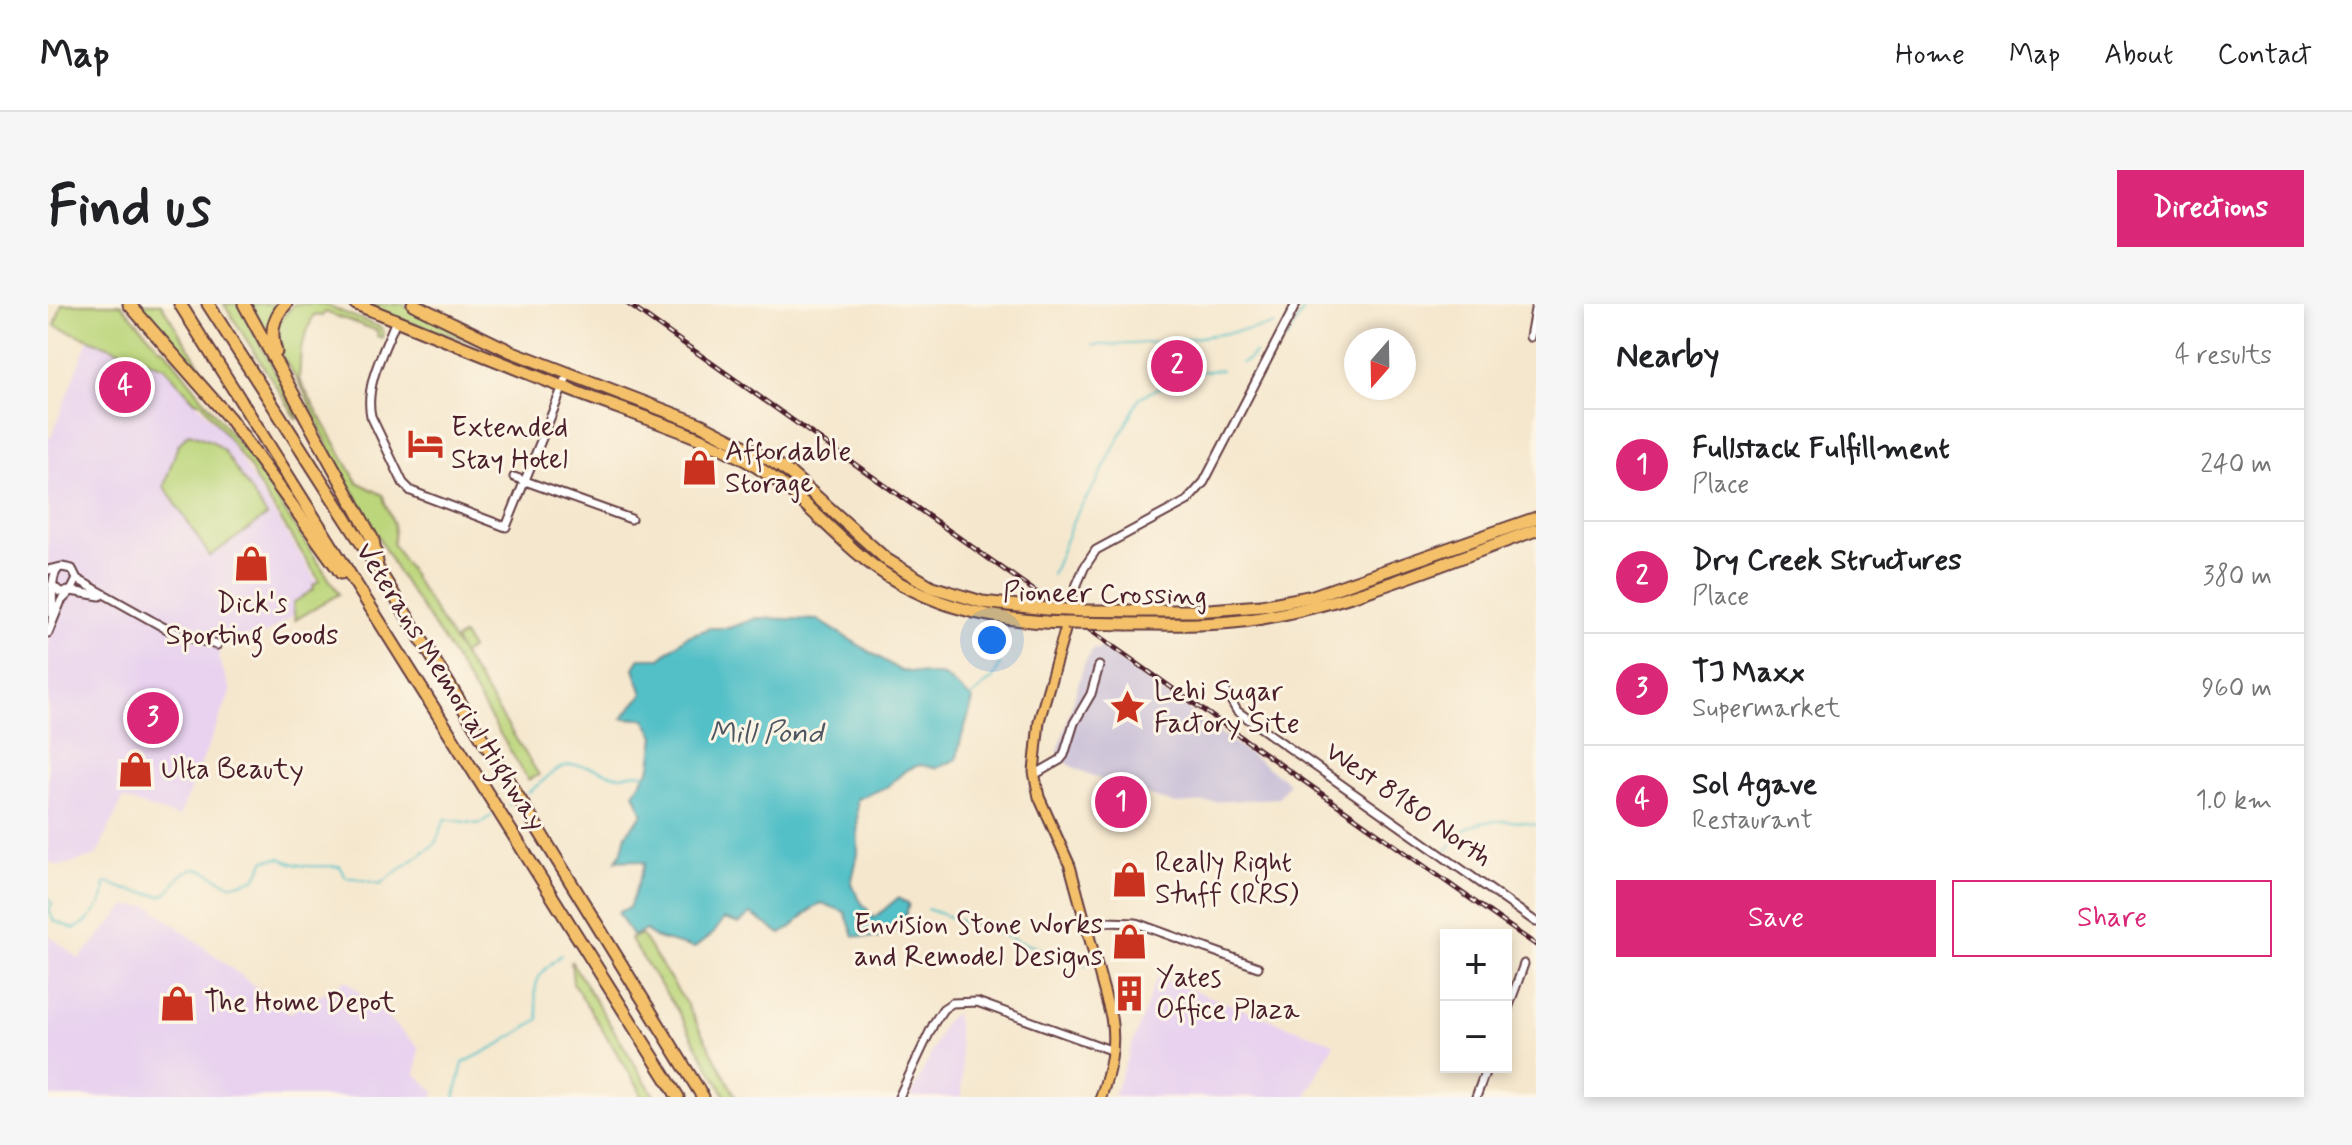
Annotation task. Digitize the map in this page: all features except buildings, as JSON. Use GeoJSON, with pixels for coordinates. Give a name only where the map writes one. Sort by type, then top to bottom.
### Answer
{"type":"FeatureCollection","features":[{"type":"Feature","properties":{"kind":"highway"},"geometry":{"type":"LineString","coordinates":[[129,304],[230,419],[407,664]]}},
{"type":"Feature","properties":{"kind":"highway","name":"Veterans Memorial Highway"},"geometry":{"type":"LineString","coordinates":[[180,304],[678,1097]]}},
{"type":"Feature","properties":{"kind":"highway","name":"Veterans Memorial Highway"},"geometry":{"type":"LineString","coordinates":[[208,304],[378,569],[703,1097]]}},
{"type":"Feature","properties":{"kind":"highway"},"geometry":{"type":"LineString","coordinates":[[244,304],[373,540],[378,569]]}},
{"type":"Feature","properties":{"kind":"highway"},"geometry":{"type":"LineString","coordinates":[[286,304],[273,324],[273,341],[306,408],[310,424]]}},
{"type":"Feature","properties":{"kind":"highway","name":"Pioneer Crossing"},"geometry":{"type":"LineString","coordinates":[[356,304],[695,437],[761,468],[806,503],[879,570],[927,598],[980,615],[1027,622],[1128,624],[1259,619],[1311,608],[1536,530]]}},
{"type":"Feature","properties":{"kind":"highway","name":"Pioneer Crossing"},"geometry":{"type":"LineString","coordinates":[[413,304],[476,336],[700,424],[765,457],[791,474],[887,560],[932,587],[982,602],[1070,610],[1196,611],[1261,606],[1313,596],[1536,518]]}},
{"type":"Feature","properties":{"kind":"highway"},"geometry":{"type":"LineString","coordinates":[[431,304],[479,330],[548,360],[568,374]]}},
{"type":"Feature","properties":{"kind":"main road"},"geometry":{"type":"LineString","coordinates":[[1067,623],[1039,721],[1034,775],[1039,797],[1070,866],[1111,1017],[1113,1051],[1101,1097]]}},
{"type":"Feature","properties":{"kind":"street"},"geometry":{"type":"LineString","coordinates":[[1070,610],[1072,596],[1084,568],[1096,550],[1187,501],[1204,482],[1296,304]]}},
{"type":"Feature","properties":{"kind":"street"},"geometry":{"type":"LineString","coordinates":[[1530,337],[1536,304]]}},
{"type":"Feature","properties":{"kind":"street"},"geometry":{"type":"LineString","coordinates":[[396,320],[378,366],[369,405],[375,427],[405,486],[416,495],[506,527],[568,374]]}},
{"type":"Feature","properties":{"kind":"street"},"geometry":{"type":"LineString","coordinates":[[514,477],[631,519]]}},
{"type":"Feature","properties":{"kind":"street"},"geometry":{"type":"LineString","coordinates":[[48,570],[68,567],[75,572],[77,579],[61,601],[48,633]]}},
{"type":"Feature","properties":{"kind":"street"},"geometry":{"type":"LineString","coordinates":[[52,621],[55,602],[51,583],[58,569]]}},
{"type":"Feature","properties":{"kind":"street"},"geometry":{"type":"LineString","coordinates":[[77,579],[180,635],[217,645]]}},
{"type":"Feature","properties":{"kind":"street"},"geometry":{"type":"LineString","coordinates":[[51,583],[60,592],[110,598]]}},
{"type":"Feature","properties":{"kind":"street"},"geometry":{"type":"LineString","coordinates":[[1034,775],[1064,755],[1069,737],[1091,694],[1099,666]]}},
{"type":"Feature","properties":{"kind":"street","name":"West 8180 North"},"geometry":{"type":"LineString","coordinates":[[1224,688],[1237,711],[1536,922]]}},
{"type":"Feature","properties":{"kind":"street"},"geometry":{"type":"LineString","coordinates":[[1086,927],[1107,922],[1136,923],[1258,967]]}},
{"type":"Feature","properties":{"kind":"street"},"geometry":{"type":"LineString","coordinates":[[1511,1001],[1524,964]]}},
{"type":"Feature","properties":{"kind":"street"},"geometry":{"type":"LineString","coordinates":[[899,1097],[934,1023],[943,1009],[952,1003],[977,1002],[1113,1051]]}},
{"type":"Feature","properties":{"kind":"street"},"geometry":{"type":"LineString","coordinates":[[1476,1097],[1485,1073]]}},
{"type":"Feature","properties":{"kind":"shaded area"},"geometry":{"type":"Polygon","coordinates":[[[88,339],[163,368],[222,430],[325,595],[262,636],[223,636],[218,657],[231,691],[179,817],[123,799],[96,856],[60,866],[48,862],[48,437],[51,438],[88,339]]]}},
{"type":"Feature","properties":{"kind":"shaded area","name":"Lehi Sugar Factory Site"},"geometry":{"type":"Polygon","coordinates":[[[1102,648],[1289,783],[1278,798],[1175,804],[1106,782],[1069,765],[1058,752],[1084,665],[1092,650],[1102,648]]]}},
{"type":"Feature","properties":{"kind":"shaded area"},"geometry":{"type":"Polygon","coordinates":[[[126,906],[150,906],[290,1013],[346,980],[419,1047],[416,1074],[435,1092],[434,1097],[48,1097],[48,934],[79,959],[126,906]]]}},
{"type":"Feature","properties":{"kind":"shaded area"},"geometry":{"type":"Polygon","coordinates":[[[1157,977],[1334,1043],[1306,1097],[1113,1097],[1157,977]]]}},
{"type":"Feature","properties":{"kind":"shaded area"},"geometry":{"type":"Polygon","coordinates":[[[955,1013],[962,1062],[962,1097],[911,1097],[946,1020],[955,1013]]]}},
{"type":"Feature","properties":{"kind":"green space"},"geometry":{"type":"Polygon","coordinates":[[[62,304],[121,304],[166,351],[249,457],[339,594],[295,620],[293,603],[314,589],[318,578],[252,471],[202,403],[195,401],[164,367],[55,326],[62,304]]]}},
{"type":"Feature","properties":{"kind":"green space"},"geometry":{"type":"Polygon","coordinates":[[[138,304],[161,304],[227,408],[142,308],[138,304]]]}},
{"type":"Feature","properties":{"kind":"green space"},"geometry":{"type":"Polygon","coordinates":[[[224,304],[238,304],[300,417],[297,419],[224,304]]]}},
{"type":"Feature","properties":{"kind":"green space"},"geometry":{"type":"Polygon","coordinates":[[[251,304],[283,304],[269,337],[251,304]]]}},
{"type":"Feature","properties":{"kind":"green space"},"geometry":{"type":"Polygon","coordinates":[[[294,304],[323,304],[383,330],[382,338],[377,336],[378,331],[325,312],[322,316],[313,315],[301,349],[299,379],[357,482],[383,495],[393,522],[393,544],[461,653],[455,640],[463,635],[471,649],[462,654],[539,775],[528,780],[442,638],[398,573],[328,445],[301,386],[280,353],[277,346],[279,321],[294,304]]]}},
{"type":"Feature","properties":{"kind":"green space"},"geometry":{"type":"Polygon","coordinates":[[[364,304],[403,304],[487,346],[414,324],[364,304]]]}},
{"type":"Feature","properties":{"kind":"green space"},"geometry":{"type":"Polygon","coordinates":[[[189,433],[213,442],[224,451],[267,516],[210,556],[164,486],[178,445],[189,433]]]}},
{"type":"Feature","properties":{"kind":"green space"},"geometry":{"type":"Polygon","coordinates":[[[641,934],[687,1005],[736,1097],[726,1097],[677,1010],[630,939],[641,934]]]}},
{"type":"Feature","properties":{"kind":"green space"},"geometry":{"type":"Polygon","coordinates":[[[571,961],[655,1097],[641,1097],[639,1088],[573,983],[571,961]]]}},
{"type":"Feature","properties":{"kind":"water","name":"Mill Pond"},"geometry":{"type":"Polygon","coordinates":[[[757,618],[818,620],[901,671],[944,676],[973,700],[957,759],[937,768],[920,765],[906,770],[887,787],[857,799],[858,854],[851,884],[874,918],[898,898],[909,904],[902,927],[879,938],[854,936],[845,912],[822,903],[781,934],[751,914],[739,924],[724,919],[713,934],[694,948],[653,937],[646,930],[632,936],[618,912],[629,908],[645,863],[616,861],[626,834],[643,814],[634,793],[651,767],[655,736],[645,719],[622,718],[643,694],[634,668],[640,658],[660,658],[686,637],[710,628],[729,628],[757,618]]]}},
{"type":"Feature","properties":{"kind":"waterway"},"geometry":{"type":"LineString","coordinates":[[1285,341],[1307,304]]}},
{"type":"Feature","properties":{"kind":"waterway"},"geometry":{"type":"LineString","coordinates":[[1093,345],[1184,339],[1274,325]]}},
{"type":"Feature","properties":{"kind":"waterway"},"geometry":{"type":"LineString","coordinates":[[1241,363],[1255,353]]}},
{"type":"Feature","properties":{"kind":"waterway"},"geometry":{"type":"LineString","coordinates":[[1052,575],[1075,516],[1096,483],[1140,397],[1193,372],[1221,370]]}},
{"type":"Feature","properties":{"kind":"waterway"},"geometry":{"type":"LineString","coordinates":[[970,698],[993,678],[1000,665]]}},
{"type":"Feature","properties":{"kind":"waterway"},"geometry":{"type":"LineString","coordinates":[[527,793],[564,766],[583,766],[618,776],[646,775]]}},
{"type":"Feature","properties":{"kind":"waterway"},"geometry":{"type":"LineString","coordinates":[[48,897],[52,904],[49,909],[53,920],[74,929],[96,911],[103,898],[104,885],[108,882],[127,890],[161,896],[184,873],[195,869],[236,884],[255,879],[265,860],[280,858],[302,865],[340,866],[346,878],[380,884],[435,844],[445,819],[479,824],[491,816]]}},
{"type":"Feature","properties":{"kind":"waterway"},"geometry":{"type":"LineString","coordinates":[[1446,851],[1463,831],[1477,824],[1503,821],[1536,825]]}},
{"type":"Feature","properties":{"kind":"waterway"},"geometry":{"type":"LineString","coordinates":[[927,909],[1086,965]]}},
{"type":"Feature","properties":{"kind":"waterway"},"geometry":{"type":"LineString","coordinates":[[455,1097],[463,1063],[539,1019],[537,982],[561,955]]}},
{"type":"Feature","properties":{"kind":"railway"},"geometry":{"type":"LineString","coordinates":[[628,304],[1536,945]]}},
{"type":"Feature","properties":{"kind":"place","name":"Dry Creek Structures"},"geometry":{"type":"Point","coordinates":[1177,366]}},
{"type":"Feature","properties":{"kind":"place","name":"Sol Agave"},"geometry":{"type":"Point","coordinates":[125,387]}},
{"type":"Feature","properties":{"kind":"place","name":"Extended Stay Hotel"},"geometry":{"type":"Point","coordinates":[425,444]}},
{"type":"Feature","properties":{"kind":"place","name":"Affordable Storage"},"geometry":{"type":"Point","coordinates":[699,468]}},
{"type":"Feature","properties":{"kind":"place","name":"Dick's Sporting Goods"},"geometry":{"type":"Point","coordinates":[252,564]}},
{"type":"Feature","properties":{"kind":"place","name":"Lehi Sugar Factory Site"},"geometry":{"type":"Point","coordinates":[1128,708]}},
{"type":"Feature","properties":{"kind":"place","name":"TJ Maxx"},"geometry":{"type":"Point","coordinates":[153,718]}},
{"type":"Feature","properties":{"kind":"place","name":"Ulta Beauty"},"geometry":{"type":"Point","coordinates":[135,770]}},
{"type":"Feature","properties":{"kind":"place","name":"Fullstack Fulfillment"},"geometry":{"type":"Point","coordinates":[1121,802]}},
{"type":"Feature","properties":{"kind":"place","name":"Really Right Stuff (RRS)"},"geometry":{"type":"Point","coordinates":[1129,879]}},
{"type":"Feature","properties":{"kind":"place","name":"Envision Stone Works and Remodel Designs"},"geometry":{"type":"Point","coordinates":[1129,941]}},
{"type":"Feature","properties":{"kind":"place","name":"Yates Office Plaza"},"geometry":{"type":"Point","coordinates":[1130,994]}},
{"type":"Feature","properties":{"kind":"place","name":"The Home Depot"},"geometry":{"type":"Point","coordinates":[178,1003]}}]}
